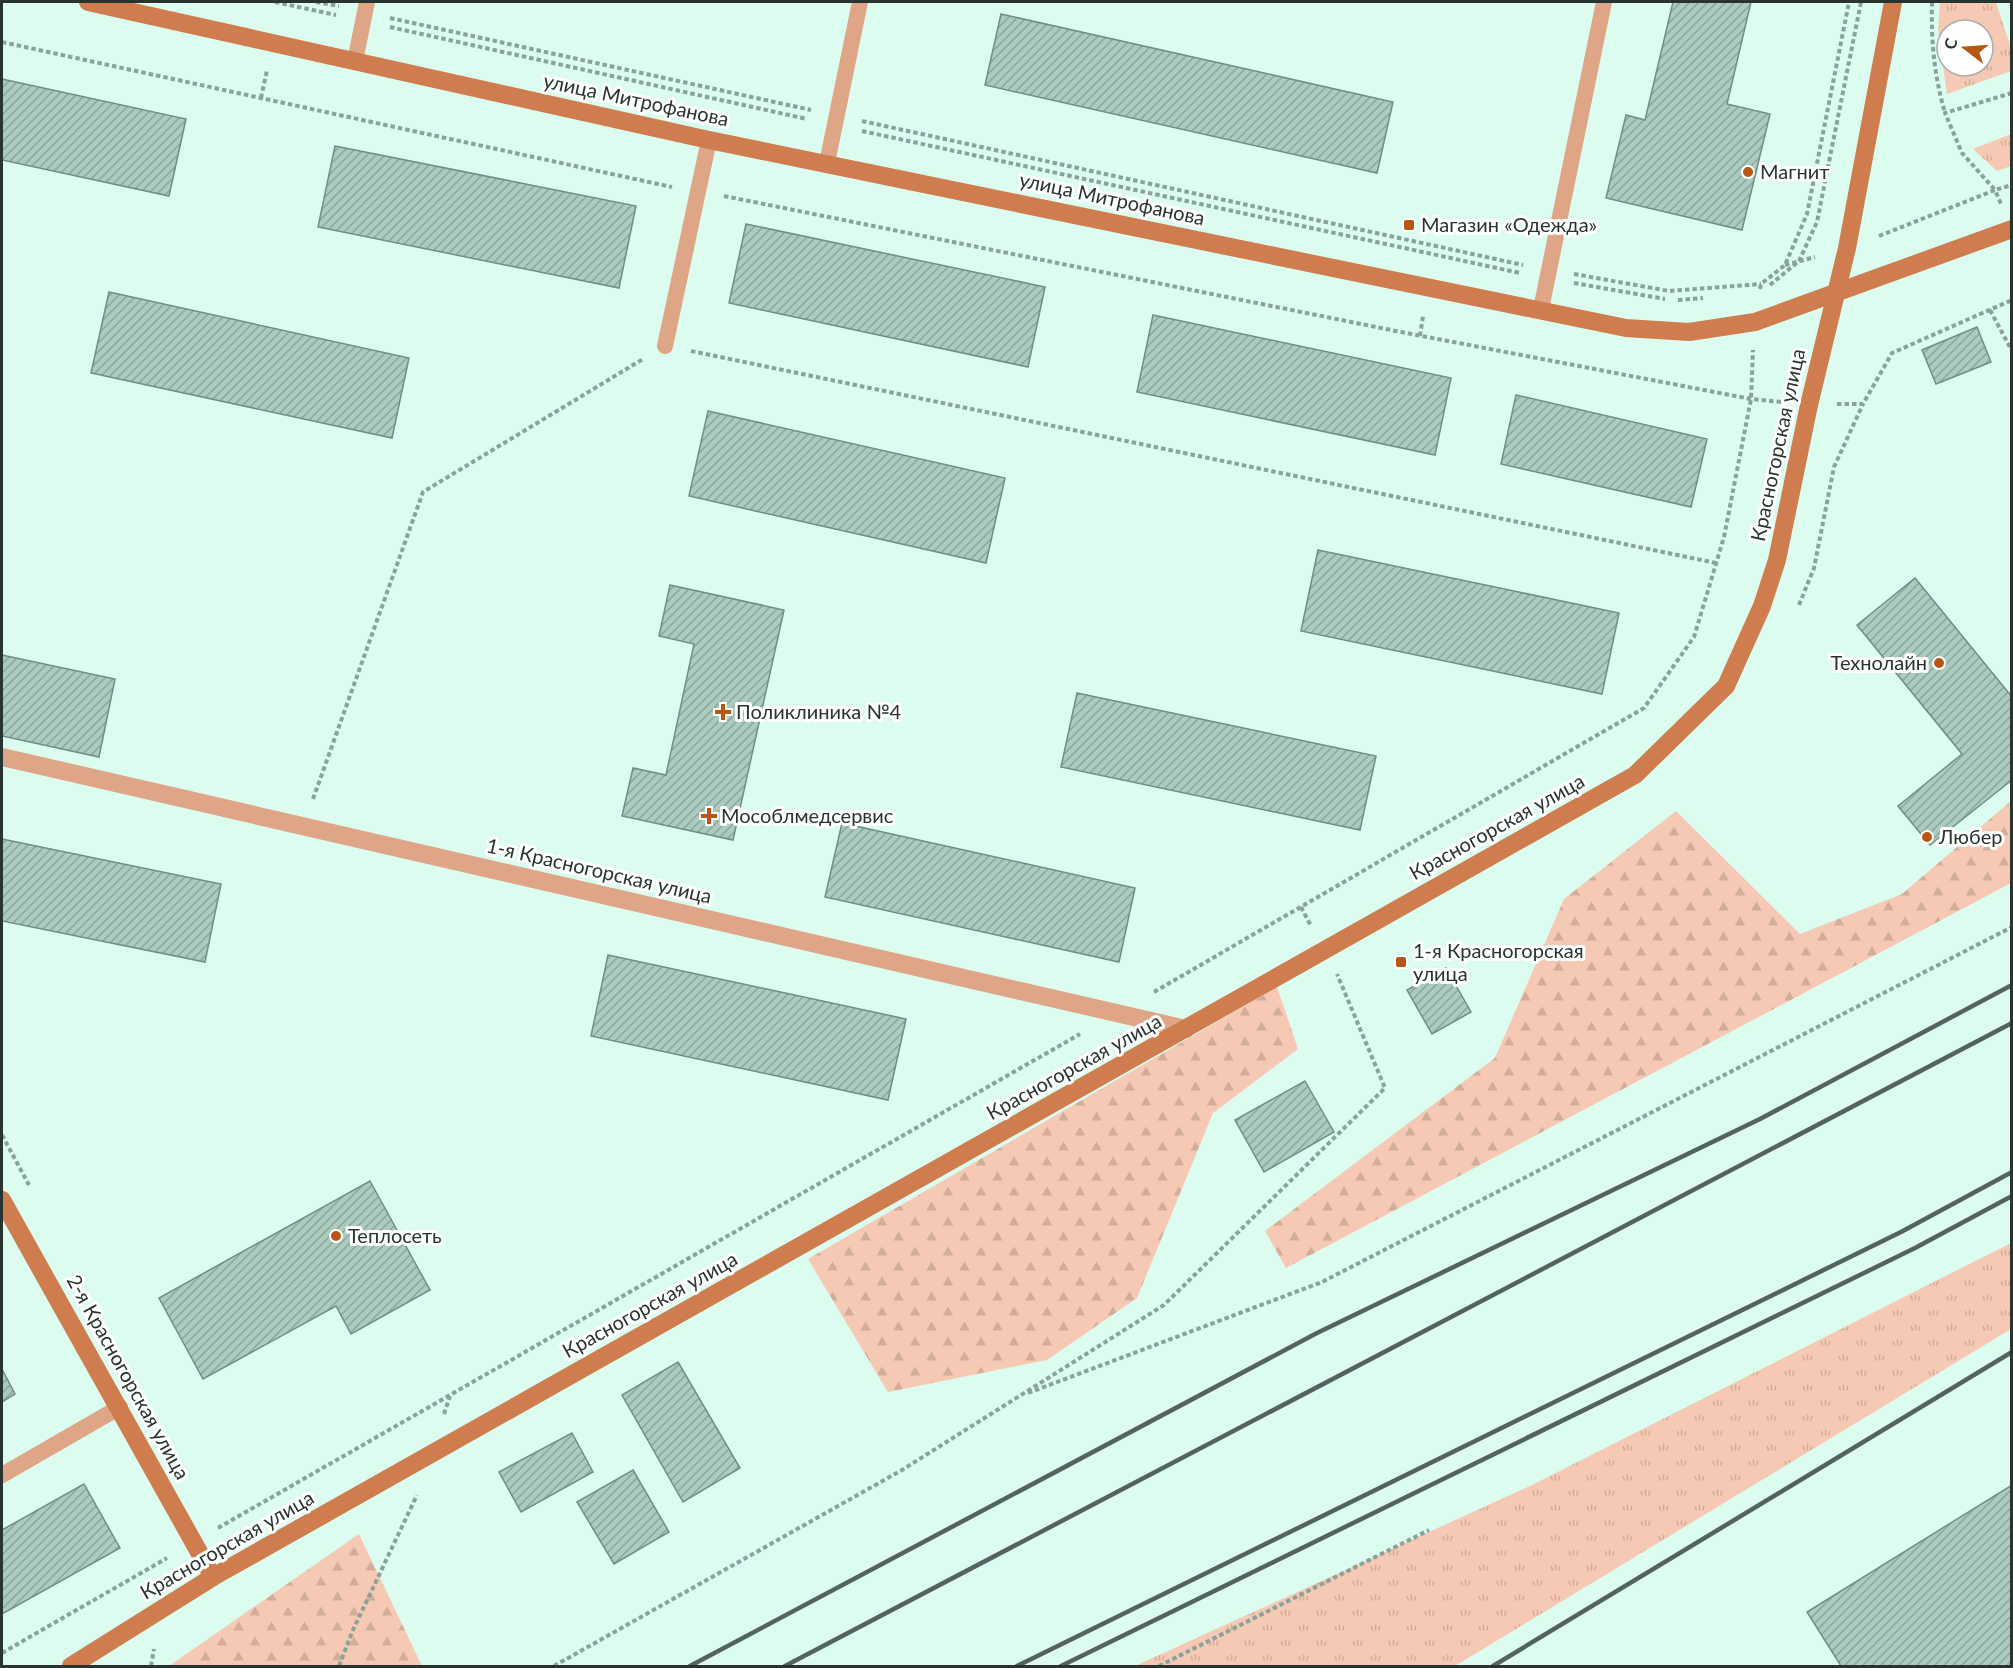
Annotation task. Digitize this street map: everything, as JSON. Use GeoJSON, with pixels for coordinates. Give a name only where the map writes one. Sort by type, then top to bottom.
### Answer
{"type":"FeatureCollection","features":[{"type":"Feature","properties":{"kind":"street","name":"улица Митрофанова"},"geometry":{"type":"LineString","coordinates":[[88,2],[709,140],[1626,328],[1689,332],[1755,322],[2011,229]]}},
{"type":"Feature","properties":{"kind":"street"},"geometry":{"type":"LineString","coordinates":[[1835,293],[1847,248],[1893,2]]}},
{"type":"Feature","properties":{"kind":"street","name":"Красногорская улица"},"geometry":{"type":"LineString","coordinates":[[71,1666],[213,1577],[1635,775],[1726,686],[1762,606],[1777,560],[1835,293]]}},
{"type":"Feature","properties":{"kind":"street","name":"1-я Красногорская улица"},"geometry":{"type":"LineString","coordinates":[[2,757],[1186,1029]]}},
{"type":"Feature","properties":{"kind":"street","name":"2-я Красногорская улица"},"geometry":{"type":"LineString","coordinates":[[2,1200],[120,1407],[213,1577]]}},
{"type":"Feature","properties":{"kind":"lane"},"geometry":{"type":"LineString","coordinates":[[826,163],[860,2]]}},
{"type":"Feature","properties":{"kind":"lane"},"geometry":{"type":"LineString","coordinates":[[1541,309],[1604,2]]}},
{"type":"Feature","properties":{"kind":"lane"},"geometry":{"type":"LineString","coordinates":[[355,61],[365,11]]}},
{"type":"Feature","properties":{"kind":"lane"},"geometry":{"type":"LineString","coordinates":[[665,346],[709,140]]}},
{"type":"Feature","properties":{"kind":"lane"},"geometry":{"type":"LineString","coordinates":[[2,1475],[120,1407]]}},
{"type":"Feature","properties":{"kind":"path"},"geometry":{"type":"LineString","coordinates":[[275,2],[365,11],[836,120],[1548,274],[1668,291],[1761,284],[1785,266],[1847,248],[2012,185]]}},
{"type":"Feature","properties":{"kind":"path"},"geometry":{"type":"LineString","coordinates":[[316,2],[365,11],[836,120],[1674,301],[1706,298]]}},
{"type":"Feature","properties":{"kind":"path"},"geometry":{"type":"LineString","coordinates":[[1785,266],[1807,214],[1849,2]]}},
{"type":"Feature","properties":{"kind":"path"},"geometry":{"type":"LineString","coordinates":[[1761,284],[1759,294],[1799,261],[1817,222],[1861,2]]}},
{"type":"Feature","properties":{"kind":"path"},"geometry":{"type":"LineString","coordinates":[[1932,2],[1931,33],[1935,76],[1945,113],[1962,153],[1995,190],[2011,229]]}},
{"type":"Feature","properties":{"kind":"path"},"geometry":{"type":"LineString","coordinates":[[2,42],[698,192],[1750,399],[1809,405],[1863,404]]}},
{"type":"Feature","properties":{"kind":"path"},"geometry":{"type":"LineString","coordinates":[[1945,113],[2012,93]]}},
{"type":"Feature","properties":{"kind":"path"},"geometry":{"type":"LineString","coordinates":[[1799,605],[1814,568],[1834,467],[1863,404],[1892,353],[2012,300]]}},
{"type":"Feature","properties":{"kind":"path"},"geometry":{"type":"LineString","coordinates":[[1990,310],[2012,351]]}},
{"type":"Feature","properties":{"kind":"path"},"geometry":{"type":"LineString","coordinates":[[218,1529],[1644,708],[1694,637],[1724,537],[1750,399],[1755,322]]}},
{"type":"Feature","properties":{"kind":"path"},"geometry":{"type":"LineString","coordinates":[[303,826],[423,492],[665,346],[1716,563]]}},
{"type":"Feature","properties":{"kind":"path"},"geometry":{"type":"LineString","coordinates":[[1019,1397],[1322,1282],[2012,927]]}},
{"type":"Feature","properties":{"kind":"path"},"geometry":{"type":"LineString","coordinates":[[554,1666],[902,1470],[1164,1305],[1385,1088],[1341,981]]}},
{"type":"Feature","properties":{"kind":"path"},"geometry":{"type":"LineString","coordinates":[[339,1666],[353,1630],[419,1491],[450,1396]]}},
{"type":"Feature","properties":{"kind":"path"},"geometry":{"type":"LineString","coordinates":[[1159,1666],[1429,1530]]}},
{"type":"Feature","properties":{"kind":"path"},"geometry":{"type":"LineString","coordinates":[[2,1653],[167,1558]]}},
{"type":"Feature","properties":{"kind":"green space"},"geometry":{"type":"Polygon","coordinates":[[[1940,2],[1996,2],[2011,48],[2011,71],[1995,77],[1995,18],[1939,18],[1940,2]]]}},
{"type":"Feature","properties":{"kind":"green space"},"geometry":{"type":"Polygon","coordinates":[[[1945,78],[1992,78],[1947,94],[1945,78]]]}},
{"type":"Feature","properties":{"kind":"green space"},"geometry":{"type":"Polygon","coordinates":[[[2011,134],[2011,166],[1997,171],[1973,149],[2011,134]]]}},
{"type":"Feature","properties":{"kind":"green space"},"geometry":{"type":"Polygon","coordinates":[[[2011,801],[2011,883],[1286,1268],[1265,1231],[1495,1058],[1564,899],[1676,811],[1800,934],[1902,894],[2011,801]]]}},
{"type":"Feature","properties":{"kind":"green space"},"geometry":{"type":"Polygon","coordinates":[[[1277,987],[1298,1049],[1213,1113],[1137,1298],[1047,1360],[888,1392],[808,1259],[1277,987]]]}},
{"type":"Feature","properties":{"kind":"green space"},"geometry":{"type":"Polygon","coordinates":[[[2011,1243],[2011,1329],[1455,1666],[1135,1666],[1532,1485],[2011,1243]]]}},
{"type":"Feature","properties":{"kind":"green space"},"geometry":{"type":"Polygon","coordinates":[[[359,1534],[422,1666],[169,1666],[359,1534]]]}},
{"type":"Feature","properties":{"kind":"building"},"geometry":{"type":"Polygon","coordinates":[[[1673,2],[1751,2],[1727,104],[1770,114],[1742,230],[1606,198],[1626,115],[1645,120],[1673,2]]]}},
{"type":"Feature","properties":{"kind":"building"},"geometry":{"type":"Polygon","coordinates":[[[1001,14],[1393,102],[1377,173],[985,85],[1001,14]]]}},
{"type":"Feature","properties":{"kind":"building"},"geometry":{"type":"Polygon","coordinates":[[[2,79],[186,119],[169,196],[2,160],[2,79]]]}},
{"type":"Feature","properties":{"kind":"building"},"geometry":{"type":"Polygon","coordinates":[[[335,146],[636,206],[619,288],[318,227],[335,146]]]}},
{"type":"Feature","properties":{"kind":"building"},"geometry":{"type":"Polygon","coordinates":[[[746,224],[1045,287],[1028,367],[729,303],[746,224]]]}},
{"type":"Feature","properties":{"kind":"building"},"geometry":{"type":"Polygon","coordinates":[[[109,292],[409,358],[392,438],[91,373],[109,292]]]}},
{"type":"Feature","properties":{"kind":"building"},"geometry":{"type":"Polygon","coordinates":[[[1153,315],[1451,378],[1435,455],[1137,392],[1153,315]]]}},
{"type":"Feature","properties":{"kind":"building"},"geometry":{"type":"Polygon","coordinates":[[[1977,327],[1991,362],[1936,384],[1922,350],[1977,327]]]}},
{"type":"Feature","properties":{"kind":"building"},"geometry":{"type":"Polygon","coordinates":[[[1516,395],[1707,439],[1691,507],[1501,464],[1516,395]]]}},
{"type":"Feature","properties":{"kind":"building"},"geometry":{"type":"Polygon","coordinates":[[[708,411],[1005,478],[986,563],[689,496],[708,411]]]}},
{"type":"Feature","properties":{"kind":"building"},"geometry":{"type":"Polygon","coordinates":[[[1318,550],[1619,613],[1602,694],[1301,631],[1318,550]]]}},
{"type":"Feature","properties":{"kind":"building"},"geometry":{"type":"Polygon","coordinates":[[[1915,578],[2012,697],[2012,780],[1930,845],[1898,806],[1962,754],[1857,625],[1915,578]]]}},
{"type":"Feature","properties":{"kind":"building"},"geometry":{"type":"Polygon","coordinates":[[[670,585],[784,610],[733,840],[622,816],[633,768],[666,775],[694,644],[659,636],[670,585]]]}},
{"type":"Feature","properties":{"kind":"building"},"geometry":{"type":"Polygon","coordinates":[[[2,655],[115,679],[99,757],[2,736],[2,655]]]}},
{"type":"Feature","properties":{"kind":"building"},"geometry":{"type":"Polygon","coordinates":[[[1077,693],[1376,756],[1360,830],[1061,767],[1077,693]]]}},
{"type":"Feature","properties":{"kind":"building"},"geometry":{"type":"Polygon","coordinates":[[[842,823],[1135,888],[1119,962],[825,897],[842,823]]]}},
{"type":"Feature","properties":{"kind":"building"},"geometry":{"type":"Polygon","coordinates":[[[2,839],[221,884],[205,962],[2,921],[2,839]]]}},
{"type":"Feature","properties":{"kind":"building"},"geometry":{"type":"Polygon","coordinates":[[[608,955],[906,1019],[888,1100],[591,1036],[608,955]]]}},
{"type":"Feature","properties":{"kind":"building"},"geometry":{"type":"Polygon","coordinates":[[[1446,968],[1471,1012],[1432,1034],[1407,990],[1446,968]]]}},
{"type":"Feature","properties":{"kind":"building"},"geometry":{"type":"Polygon","coordinates":[[[1305,1081],[1334,1132],[1264,1172],[1235,1120],[1305,1081]]]}},
{"type":"Feature","properties":{"kind":"building","name":"Теплосеть"},"geometry":{"type":"Polygon","coordinates":[[[370,1181],[430,1290],[351,1334],[336,1306],[203,1379],[159,1298],[370,1181]]]}},
{"type":"Feature","properties":{"kind":"building"},"geometry":{"type":"Polygon","coordinates":[[[678,1362],[740,1468],[683,1502],[622,1395],[678,1362]]]}},
{"type":"Feature","properties":{"kind":"building"},"geometry":{"type":"Polygon","coordinates":[[[2,1369],[15,1394],[2,1402],[2,1369]]]}},
{"type":"Feature","properties":{"kind":"building"},"geometry":{"type":"Polygon","coordinates":[[[572,1433],[593,1472],[521,1512],[499,1472],[572,1433]]]}},
{"type":"Feature","properties":{"kind":"building"},"geometry":{"type":"Polygon","coordinates":[[[633,1470],[669,1532],[614,1564],[577,1502],[633,1470]]]}},
{"type":"Feature","properties":{"kind":"building"},"geometry":{"type":"Polygon","coordinates":[[[84,1484],[120,1548],[2,1614],[2,1530],[84,1484]]]}},
{"type":"Feature","properties":{"kind":"building"},"geometry":{"type":"Polygon","coordinates":[[[2012,1485],[2012,1666],[1841,1666],[1807,1612],[2012,1485]]]}},
{"type":"Feature","properties":{"kind":"railway"},"geometry":{"type":"LineString","coordinates":[[690,1666],[1317,1333],[1760,1119],[2012,985]]}},
{"type":"Feature","properties":{"kind":"railway"},"geometry":{"type":"LineString","coordinates":[[785,1666],[2012,1023]]}},
{"type":"Feature","properties":{"kind":"railway"},"geometry":{"type":"LineString","coordinates":[[1017,1666],[1901,1232],[2012,1172]]}},
{"type":"Feature","properties":{"kind":"railway"},"geometry":{"type":"LineString","coordinates":[[1061,1666],[1915,1248],[2012,1196]]}},
{"type":"Feature","properties":{"kind":"railway"},"geometry":{"type":"LineString","coordinates":[[1493,1666],[2012,1352]]}},
{"type":"Feature","properties":{"kind":"place","name":"Магнит"},"geometry":{"type":"Point","coordinates":[1748,172]}},
{"type":"Feature","properties":{"kind":"place","name":"Магазин «Одежда»"},"geometry":{"type":"Point","coordinates":[1409,225]}},
{"type":"Feature","properties":{"kind":"place","name":"Технолайн"},"geometry":{"type":"Point","coordinates":[1939,663]}},
{"type":"Feature","properties":{"kind":"place","name":"Поликлиника №4"},"geometry":{"type":"Point","coordinates":[723,712]}},
{"type":"Feature","properties":{"kind":"place","name":"Мособлмедсервис"},"geometry":{"type":"Point","coordinates":[709,816]}},
{"type":"Feature","properties":{"kind":"place","name":"Любер"},"geometry":{"type":"Point","coordinates":[1927,837]}},
{"type":"Feature","properties":{"kind":"place","name":"1-я Красногорская улица"},"geometry":{"type":"Point","coordinates":[1401,962]}},
{"type":"Feature","properties":{"kind":"place","name":"Теплосеть"},"geometry":{"type":"Point","coordinates":[336,1236]}}]}
